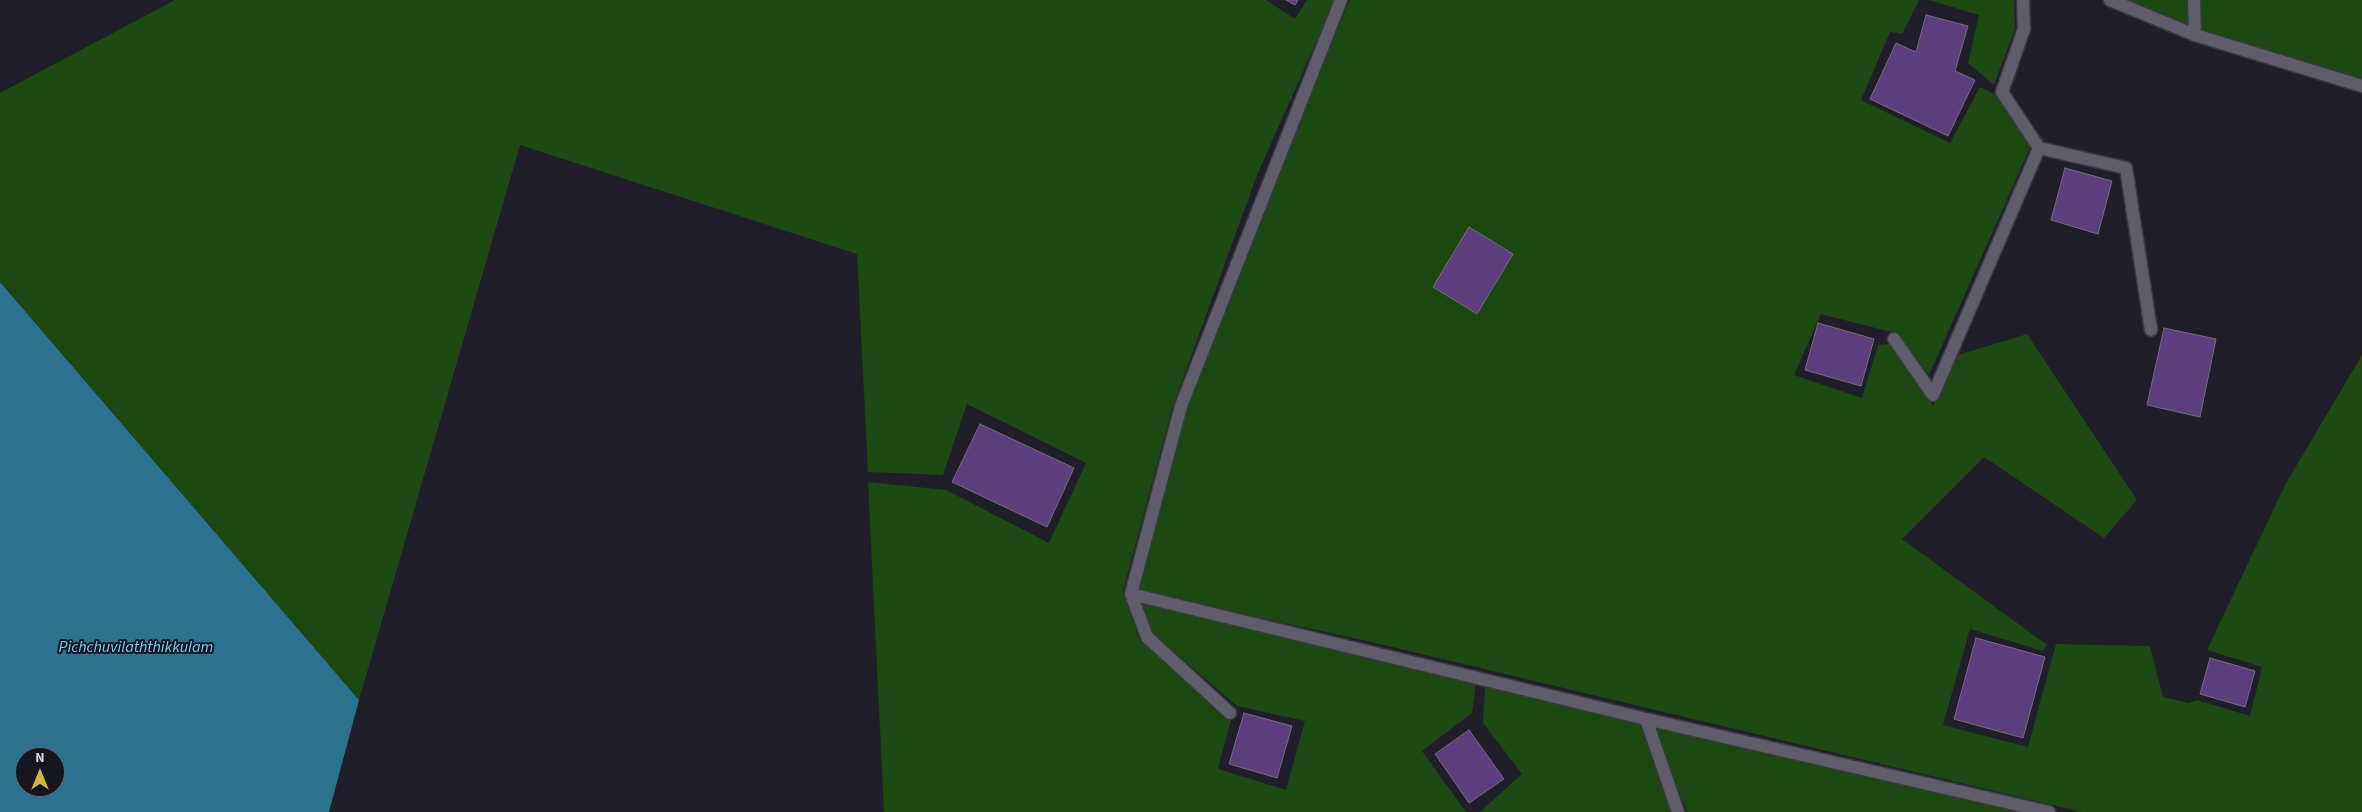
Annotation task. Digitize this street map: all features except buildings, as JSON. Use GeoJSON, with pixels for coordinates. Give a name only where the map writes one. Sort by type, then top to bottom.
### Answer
{"type":"FeatureCollection","features":[{"type":"Feature","properties":{"kind":"street"},"geometry":{"type":"LineString","coordinates":[[1230,713],[1147,637],[1131,594],[1181,406],[1340,0]]}},
{"type":"Feature","properties":{"kind":"street"},"geometry":{"type":"LineString","coordinates":[[2023,0],[2024,30],[2002,92],[2039,148],[2126,168],[2151,330]]}},
{"type":"Feature","properties":{"kind":"street"},"geometry":{"type":"LineString","coordinates":[[2110,0],[2196,35],[2362,86]]}},
{"type":"Feature","properties":{"kind":"street"},"geometry":{"type":"LineString","coordinates":[[2194,0],[2196,35]]}},
{"type":"Feature","properties":{"kind":"street"},"geometry":{"type":"LineString","coordinates":[[1894,339],[1933,395],[2039,148]]}},
{"type":"Feature","properties":{"kind":"street"},"geometry":{"type":"LineString","coordinates":[[1131,594],[1646,719],[2049,812]]}},
{"type":"Feature","properties":{"kind":"street"},"geometry":{"type":"LineString","coordinates":[[1646,719],[1678,812]]}},
{"type":"Feature","properties":{"kind":"green space"},"geometry":{"type":"Polygon","coordinates":[[[175,0],[1266,0],[1295,19],[1307,0],[1335,0],[1257,175],[1172,409],[1123,591],[1139,639],[1231,720],[1218,769],[1286,790],[1305,721],[1237,706],[1152,633],[1141,601],[1476,682],[1472,713],[1422,751],[1466,812],[884,812],[868,482],[946,490],[1049,543],[1086,463],[967,404],[943,475],[868,472],[857,254],[520,145],[359,700],[0,282],[0,93],[175,0]]]}},
{"type":"Feature","properties":{"kind":"green space"},"geometry":{"type":"Polygon","coordinates":[[[1350,0],[1919,0],[1902,34],[1890,32],[1861,100],[1950,143],[1980,87],[1996,95],[2030,148],[1929,375],[1895,333],[1821,314],[1794,375],[1862,398],[1878,345],[1889,344],[1933,406],[1958,355],[2027,334],[2137,500],[2104,538],[1984,457],[1902,539],[2047,645],[2043,651],[1970,629],[1943,725],[2028,747],[2056,644],[2150,646],[2163,697],[2189,703],[2197,700],[2250,716],[2262,667],[2207,650],[2286,483],[2362,355],[2362,812],[2082,812],[1367,641],[1136,591],[1187,408],[1274,178],[1350,0]]]}},
{"type":"Feature","properties":{"kind":"green space"},"geometry":{"type":"Polygon","coordinates":[[[1929,0],[2014,0],[2015,29],[1994,85],[1968,63],[1979,15],[1929,0]]]}},
{"type":"Feature","properties":{"kind":"green space"},"geometry":{"type":"Polygon","coordinates":[[[2122,0],[2188,0],[2189,28],[2122,0]]]}},
{"type":"Feature","properties":{"kind":"green space"},"geometry":{"type":"Polygon","coordinates":[[[2199,0],[2362,0],[2362,87],[2200,31],[2199,0]]]}},
{"type":"Feature","properties":{"kind":"green space"},"geometry":{"type":"Polygon","coordinates":[[[1485,685],[1640,724],[1671,812],[1480,812],[1522,774],[1483,723],[1485,685]]]}},
{"type":"Feature","properties":{"kind":"green space"},"geometry":{"type":"Polygon","coordinates":[[[1653,726],[2025,812],[1687,812],[1653,726]]]}},
{"type":"Feature","properties":{"kind":"water","name":"Pichchuvilaththikkulam"},"geometry":{"type":"Polygon","coordinates":[[[0,282],[359,700],[329,812],[0,812],[0,282]]]}}]}
